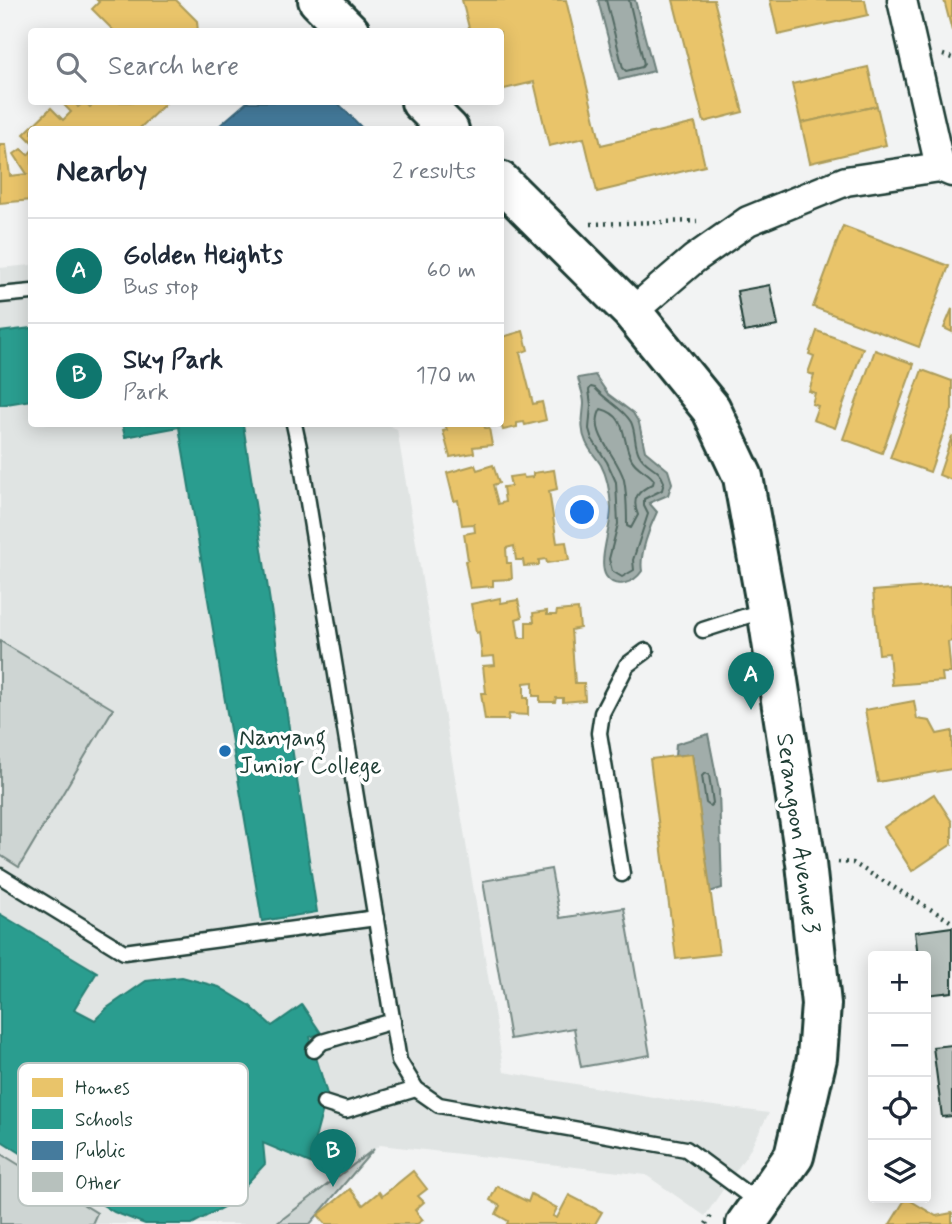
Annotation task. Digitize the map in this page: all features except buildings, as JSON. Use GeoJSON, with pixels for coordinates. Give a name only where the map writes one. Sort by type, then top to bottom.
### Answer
{"type":"FeatureCollection","features":[{"type":"Feature","properties":{"kind":"street"},"geometry":{"type":"LineString","coordinates":[[317,0],[346,28]]}},
{"type":"Feature","properties":{"kind":"street"},"geometry":{"type":"LineString","coordinates":[[632,312],[694,259],[748,221],[846,181],[946,170],[902,0]]}},
{"type":"Feature","properties":{"kind":"street"},"geometry":{"type":"LineString","coordinates":[[424,105],[445,126]]}},
{"type":"Feature","properties":{"kind":"street","name":"Serangoon Avenue 3"},"geometry":{"type":"LineString","coordinates":[[504,185],[632,312],[711,409],[743,477],[806,863],[821,1004],[817,1058],[794,1156],[747,1204]]}},
{"type":"Feature","properties":{"kind":"lane"},"geometry":{"type":"LineString","coordinates":[[0,295],[28,292]]}},
{"type":"Feature","properties":{"kind":"lane"},"geometry":{"type":"LineString","coordinates":[[295,427],[399,1061],[416,1089],[439,1105],[686,1149],[747,1204]]}},
{"type":"Feature","properties":{"kind":"lane"},"geometry":{"type":"LineString","coordinates":[[703,631],[766,609]]}},
{"type":"Feature","properties":{"kind":"lane"},"geometry":{"type":"LineString","coordinates":[[622,874],[599,733],[602,713],[627,665],[646,650]]}},
{"type":"Feature","properties":{"kind":"lane"},"geometry":{"type":"LineString","coordinates":[[0,876],[124,952],[376,918]]}},
{"type":"Feature","properties":{"kind":"lane"},"geometry":{"type":"LineString","coordinates":[[314,1050],[322,1042],[393,1021]]}},
{"type":"Feature","properties":{"kind":"lane"},"geometry":{"type":"LineString","coordinates":[[324,1103],[346,1110],[416,1089]]}},
{"type":"Feature","properties":{"kind":"path"},"geometry":{"type":"LineString","coordinates":[[589,224],[699,221]]}},
{"type":"Feature","properties":{"kind":"path"},"geometry":{"type":"LineString","coordinates":[[806,863],[853,863],[952,922]]}},
{"type":"Feature","properties":{"kind":"path"},"geometry":{"type":"LineString","coordinates":[[706,1224],[747,1204]]}},
{"type":"Feature","properties":{"kind":"shaded area","name":"Nanyang Junior College"},"geometry":{"type":"Polygon","coordinates":[[[28,265],[28,427],[397,429],[504,1072],[683,1102],[769,1113],[748,1153],[705,1216],[646,1175],[380,1145],[276,1224],[0,1224],[0,268],[28,265]]]}},
{"type":"Feature","properties":{"kind":"shaded area"},"geometry":{"type":"Polygon","coordinates":[[[0,641],[113,709],[19,867],[0,855],[0,641]]]}},
{"type":"Feature","properties":{"kind":"shaded area"},"geometry":{"type":"Polygon","coordinates":[[[551,869],[560,918],[624,908],[650,1055],[581,1067],[574,1028],[510,1039],[483,881],[551,869]]]}},
{"type":"Feature","properties":{"kind":"shaded area"},"geometry":{"type":"Polygon","coordinates":[[[374,1149],[310,1224],[276,1224],[374,1149]]]}},
{"type":"Feature","properties":{"kind":"shaded area"},"geometry":{"type":"Polygon","coordinates":[[[0,1153],[18,1164],[18,1206],[86,1206],[97,1213],[92,1224],[0,1224],[0,1153]]]}},
{"type":"Feature","properties":{"kind":"water"},"geometry":{"type":"Polygon","coordinates":[[[598,0],[635,0],[654,71],[619,80],[598,0]]]}},
{"type":"Feature","properties":{"kind":"water"},"geometry":{"type":"Polygon","coordinates":[[[595,375],[608,394],[633,413],[639,423],[645,451],[668,470],[672,483],[668,495],[649,503],[657,512],[648,533],[642,571],[629,582],[619,584],[606,576],[603,562],[611,515],[607,480],[583,433],[584,401],[578,378],[595,375]]]}},
{"type":"Feature","properties":{"kind":"water"},"geometry":{"type":"Polygon","coordinates":[[[708,734],[719,790],[722,888],[710,892],[692,754],[675,756],[676,744],[708,734]]]}},
{"type":"Feature","properties":{"kind":"place","name":"Golden Heights"},"geometry":{"type":"Point","coordinates":[751,710]}},
{"type":"Feature","properties":{"kind":"place","name":"Nanyang Junior College"},"geometry":{"type":"Point","coordinates":[225,751]}},
{"type":"Feature","properties":{"kind":"place","name":"Sky Park"},"geometry":{"type":"Point","coordinates":[333,1187]}}]}
